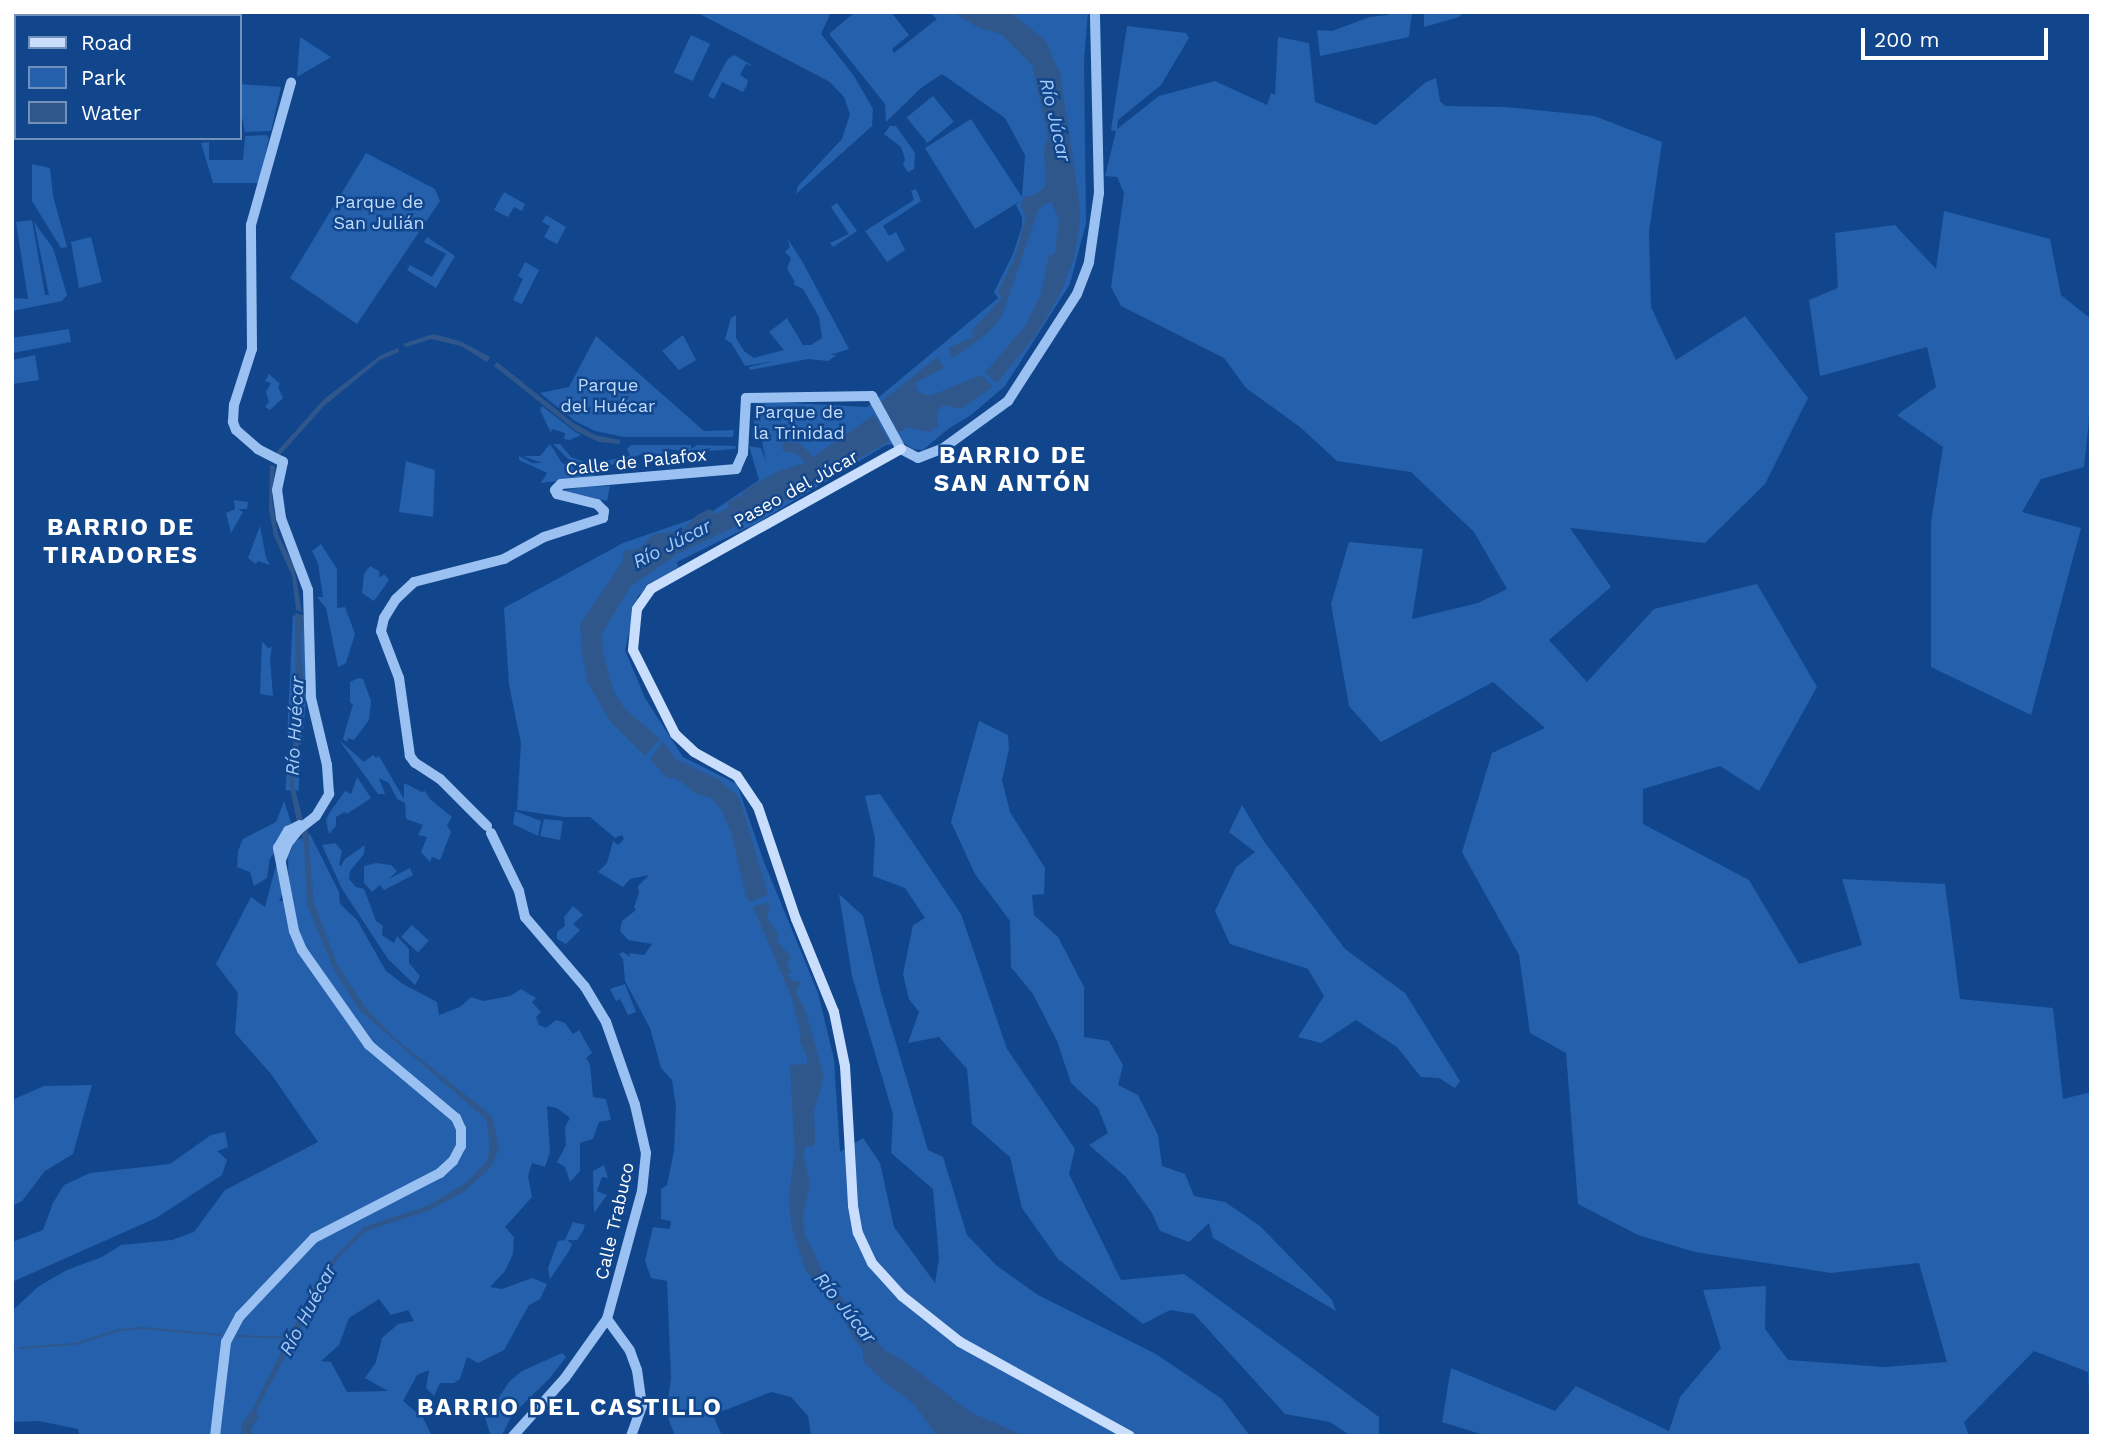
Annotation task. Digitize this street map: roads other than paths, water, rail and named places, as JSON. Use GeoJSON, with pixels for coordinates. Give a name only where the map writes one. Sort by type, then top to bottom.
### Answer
{"type":"FeatureCollection","features":[{"type":"Feature","properties":{"kind":"main road","name":"Paseo del Júcar"},"geometry":{"type":"LineString","coordinates":[[900,447],[656,586],[640,602],[632,646],[675,734],[694,751],[737,776],[758,807],[796,919],[836,1019],[845,1066],[853,1206],[858,1233],[872,1263],[902,1296],[960,1342],[1130,1436]]}},
{"type":"Feature","properties":{"kind":"street"},"geometry":{"type":"LineString","coordinates":[[900,447],[920,458],[951,443],[1012,397],[1084,281],[1098,199],[1095,12]]}},
{"type":"Feature","properties":{"kind":"street"},"geometry":{"type":"LineString","coordinates":[[215,1436],[226,1342],[240,1316],[314,1238],[440,1173],[457,1156],[461,1141],[456,1118],[378,1055],[307,960],[294,931],[281,860],[280,841],[311,821],[328,799],[329,780],[311,698],[309,590],[281,518],[277,490],[283,462],[245,439],[233,425],[234,405],[252,346],[251,225],[291,83]]}},
{"type":"Feature","properties":{"kind":"street","name":"Calle de Palafox"},"geometry":{"type":"LineString","coordinates":[[525,918],[519,891],[489,830],[440,779],[418,766],[410,756],[399,678],[381,628],[396,599],[419,580],[499,561],[523,552],[540,540],[601,520],[604,513],[599,505],[555,493],[556,489],[565,484],[734,470],[742,456],[746,403],[874,400],[900,447]]}},
{"type":"Feature","properties":{"kind":"street","name":"Calle Trabuco"},"geometry":{"type":"LineString","coordinates":[[513,1436],[565,1378],[608,1316],[643,1181],[646,1153],[616,1043],[600,1009],[567,964],[525,918]]}},
{"type":"Feature","properties":{"kind":"street"},"geometry":{"type":"LineString","coordinates":[[608,1316],[630,1351],[637,1370],[642,1406],[631,1436]]}},
{"type":"Feature","properties":{"kind":"water","name":"Río Júcar"},"geometry":{"type":"Polygon","coordinates":[[[953,12],[1010,12],[1045,40],[1060,73],[1079,200],[1080,222],[1074,259],[1060,294],[1036,335],[997,383],[985,373],[1026,325],[1041,294],[1049,256],[1055,253],[1059,219],[1051,201],[1039,208],[1002,316],[989,332],[953,358],[948,348],[975,336],[971,331],[1002,298],[998,292],[1014,259],[1026,218],[1021,205],[1024,197],[1035,195],[1046,186],[1044,149],[1048,137],[1032,65],[1001,34],[977,27],[953,12]]]}},
{"type":"Feature","properties":{"kind":"water"},"geometry":{"type":"Polygon","coordinates":[[[433,334],[460,341],[490,357],[487,362],[461,346],[431,339],[406,347],[403,344],[433,334]]]}},
{"type":"Feature","properties":{"kind":"water"},"geometry":{"type":"Polygon","coordinates":[[[398,348],[399,352],[380,360],[324,406],[280,455],[276,453],[323,400],[381,355],[398,348]]]}},
{"type":"Feature","properties":{"kind":"water"},"geometry":{"type":"Polygon","coordinates":[[[937,357],[944,368],[915,383],[918,392],[930,396],[981,375],[993,387],[961,409],[943,405],[937,412],[938,426],[929,432],[907,427],[899,433],[881,402],[937,357]]]}},
{"type":"Feature","properties":{"kind":"water"},"geometry":{"type":"Polygon","coordinates":[[[497,362],[572,422],[595,435],[620,440],[620,444],[599,442],[576,431],[494,366],[497,362]]]}},
{"type":"Feature","properties":{"kind":"water","name":"Río Júcar"},"geometry":{"type":"Polygon","coordinates":[[[874,415],[889,441],[760,515],[679,553],[631,586],[602,633],[603,654],[614,692],[624,708],[660,739],[645,756],[610,721],[588,683],[583,660],[580,624],[623,561],[624,551],[640,548],[654,534],[682,531],[697,515],[710,509],[716,514],[728,508],[728,502],[739,496],[741,498],[745,490],[777,472],[804,463],[874,415]]]}},
{"type":"Feature","properties":{"kind":"water"},"geometry":{"type":"Polygon","coordinates":[[[270,465],[275,466],[272,499],[278,534],[294,566],[302,612],[296,610],[292,576],[274,536],[269,510],[270,465]]]}},
{"type":"Feature","properties":{"kind":"water"},"geometry":{"type":"Polygon","coordinates":[[[295,613],[303,615],[304,618],[301,641],[304,695],[296,694],[295,613]]]}},
{"type":"Feature","properties":{"kind":"water"},"geometry":{"type":"Polygon","coordinates":[[[298,700],[304,700],[294,785],[303,820],[297,822],[289,783],[298,700]]]}},
{"type":"Feature","properties":{"kind":"water"},"geometry":{"type":"Polygon","coordinates":[[[663,742],[676,759],[719,780],[739,797],[768,894],[751,902],[746,897],[732,835],[721,809],[711,798],[697,794],[677,779],[667,778],[650,759],[663,742]]]}},
{"type":"Feature","properties":{"kind":"water"},"geometry":{"type":"Polygon","coordinates":[[[308,830],[314,903],[338,966],[364,1006],[396,1039],[487,1112],[493,1119],[499,1149],[491,1167],[464,1192],[428,1211],[366,1231],[338,1258],[248,1426],[245,1424],[319,1277],[335,1256],[364,1227],[427,1206],[467,1182],[487,1161],[490,1147],[486,1119],[359,1010],[333,968],[307,904],[301,833],[308,830]]]}},
{"type":"Feature","properties":{"kind":"water","name":"Río Júcar"},"geometry":{"type":"Polygon","coordinates":[[[769,902],[768,920],[777,932],[778,942],[791,957],[787,964],[792,972],[787,975],[793,981],[801,982],[796,992],[806,1012],[824,1077],[814,1110],[815,1140],[813,1147],[806,1146],[803,1154],[810,1183],[803,1217],[805,1234],[825,1277],[884,1350],[907,1363],[970,1412],[1024,1436],[937,1436],[914,1404],[883,1381],[863,1361],[863,1350],[852,1336],[837,1305],[831,1304],[820,1288],[821,1284],[806,1272],[791,1225],[789,1193],[795,1154],[790,1065],[807,1064],[807,1057],[799,1039],[801,1035],[791,996],[753,907],[769,902]]]}},
{"type":"Feature","properties":{"kind":"waterway","name":"Río Huécar"},"geometry":{"type":"LineString","coordinates":[[787,447],[799,449],[818,469]]}},
{"type":"Feature","properties":{"kind":"waterway"},"geometry":{"type":"LineString","coordinates":[[19,1348],[75,1344],[120,1330],[143,1328],[222,1335]]}},
{"type":"Feature","properties":{"kind":"waterway"},"geometry":{"type":"LineString","coordinates":[[235,1336],[292,1338]]}},
{"type":"Feature","properties":{"kind":"waterway","name":"Río Huécar"},"geometry":{"type":"LineString","coordinates":[[246,1436],[247,1426],[253,1416]]}},
{"type":"Feature","properties":{"kind":"district","name":"BARRIO DE SAN ANTÓN"},"geometry":{"type":"Point","coordinates":[1013,470]}},
{"type":"Feature","properties":{"kind":"district","name":"BARRIO DE TIRADORES"},"geometry":{"type":"Point","coordinates":[121,542]}},
{"type":"Feature","properties":{"kind":"district","name":"BARRIO DEL CASTILLO"},"geometry":{"type":"Point","coordinates":[570,1408]}},
{"type":"Feature","properties":{"kind":"park label","name":"Parque de San Julián"},"geometry":{"type":"Point","coordinates":[379,213]}},
{"type":"Feature","properties":{"kind":"park label","name":"Parque del Huécar"},"geometry":{"type":"Point","coordinates":[608,396]}},
{"type":"Feature","properties":{"kind":"park label","name":"Parque de la Trinidad"},"geometry":{"type":"Point","coordinates":[799,423]}}]}
